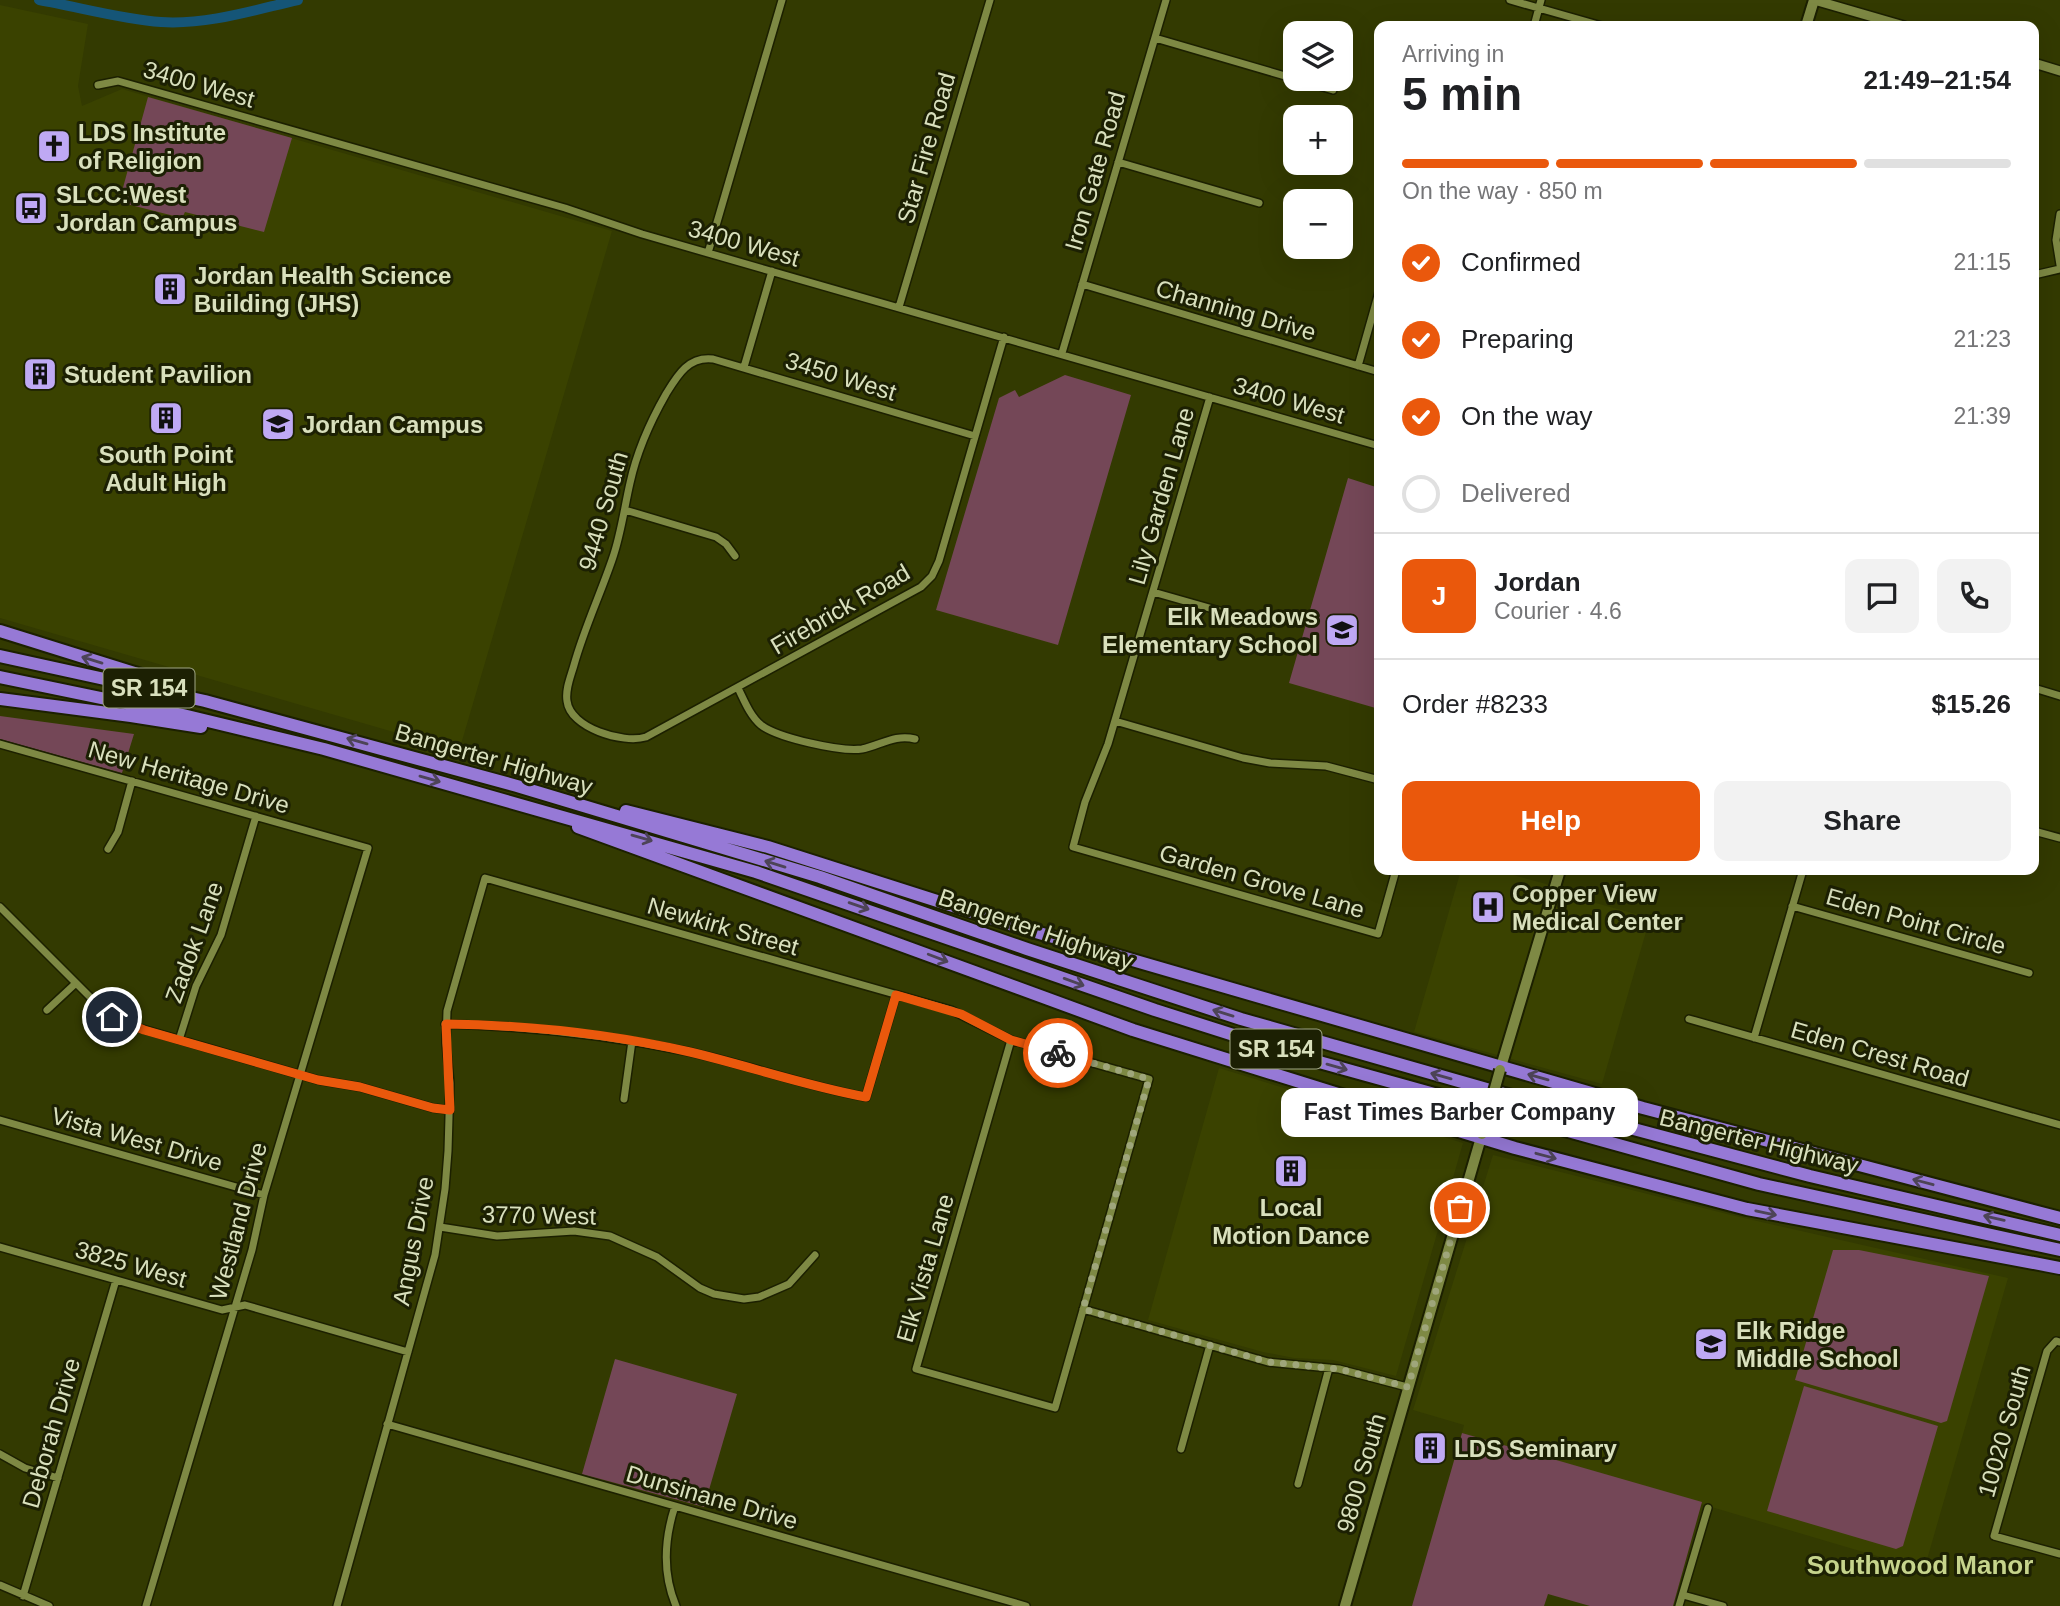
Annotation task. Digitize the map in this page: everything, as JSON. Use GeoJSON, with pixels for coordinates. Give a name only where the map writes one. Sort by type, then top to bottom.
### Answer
{"type":"FeatureCollection","features":[{"type":"Feature","properties":{"kind":"highway"},"geometry":{"type":"LineString","coordinates":[[0,631],[297,724]]}},
{"type":"Feature","properties":{"kind":"highway","name":"Bangerter Highway"},"geometry":{"type":"LineString","coordinates":[[0,656],[155,689],[297,724],[517,786],[820,877],[1027,949],[1303,1037],[1746,1160],[2060,1234]]}},
{"type":"Feature","properties":{"kind":"highway","name":"Bangerter Highway"},"geometry":{"type":"LineString","coordinates":[[0,677],[294,741],[756,872],[1154,1010],[1312,1060],[1759,1184],[2060,1250]]}},
{"type":"Feature","properties":{"kind":"highway"},"geometry":{"type":"LineString","coordinates":[[0,699],[294,741]]}},
{"type":"Feature","properties":{"kind":"highway"},"geometry":{"type":"LineString","coordinates":[[517,786],[768,847],[1022,928],[1501,1068],[2060,1218]]}},
{"type":"Feature","properties":{"kind":"highway"},"geometry":{"type":"LineString","coordinates":[[506,800],[1154,1038],[1481,1135],[1747,1209],[2060,1268]]}},
{"type":"Feature","properties":{"kind":"main road"},"geometry":{"type":"LineString","coordinates":[[1808,21],[1814,0]]}},
{"type":"Feature","properties":{"kind":"main road","name":"9800 South"},"geometry":{"type":"LineString","coordinates":[[1345,1606],[1559,875]]}},
{"type":"Feature","properties":{"kind":"street"},"geometry":{"type":"LineString","coordinates":[[708,253],[782,0]]}},
{"type":"Feature","properties":{"kind":"street","name":"Star Fire Road"},"geometry":{"type":"LineString","coordinates":[[899,307],[990,0]]}},
{"type":"Feature","properties":{"kind":"street","name":"Iron Gate Road"},"geometry":{"type":"LineString","coordinates":[[1062,353],[1166,0]]}},
{"type":"Feature","properties":{"kind":"street"},"geometry":{"type":"LineString","coordinates":[[1510,0],[1540,4],[1588,21]]}},
{"type":"Feature","properties":{"kind":"street"},"geometry":{"type":"LineString","coordinates":[[1814,0],[1887,21]]}},
{"type":"Feature","properties":{"kind":"street"},"geometry":{"type":"LineString","coordinates":[[1535,21],[1540,4]]}},
{"type":"Feature","properties":{"kind":"street"},"geometry":{"type":"LineString","coordinates":[[1155,38],[1283,75]]}},
{"type":"Feature","properties":{"kind":"street"},"geometry":{"type":"LineString","coordinates":[[2039,65],[2060,71]]}},
{"type":"Feature","properties":{"kind":"street","name":"3400 West"},"geometry":{"type":"LineString","coordinates":[[98,85],[118,81],[565,208],[708,253],[1374,445]]}},
{"type":"Feature","properties":{"kind":"street"},"geometry":{"type":"LineString","coordinates":[[1118,162],[1259,203]]}},
{"type":"Feature","properties":{"kind":"street"},"geometry":{"type":"LineString","coordinates":[[2039,273],[2060,267],[2056,240],[2060,214]]}},
{"type":"Feature","properties":{"kind":"street"},"geometry":{"type":"LineString","coordinates":[[744,367],[772,271]]}},
{"type":"Feature","properties":{"kind":"street","name":"Channing Drive"},"geometry":{"type":"LineString","coordinates":[[1082,284],[1374,371]]}},
{"type":"Feature","properties":{"kind":"street"},"geometry":{"type":"LineString","coordinates":[[1358,366],[1374,310]]}},
{"type":"Feature","properties":{"kind":"street","name":"Firebrick Road"},"geometry":{"type":"LineString","coordinates":[[578,721],[588,727],[627,739],[641,739],[910,595],[926,583],[939,561],[1004,337]]}},
{"type":"Feature","properties":{"kind":"street","name":"3450 West"},"geometry":{"type":"LineString","coordinates":[[695,360],[713,359],[744,367],[975,436]]}},
{"type":"Feature","properties":{"kind":"street","name":"9440 South"},"geometry":{"type":"LineString","coordinates":[[578,721],[568,706],[568,687],[586,626],[614,554],[635,465],[652,420],[682,370],[695,360]]}},
{"type":"Feature","properties":{"kind":"street","name":"Lily Garden Lane"},"geometry":{"type":"LineString","coordinates":[[1073,846],[1085,802],[1105,754],[1210,397]]}},
{"type":"Feature","properties":{"kind":"street"},"geometry":{"type":"LineString","coordinates":[[625,510],[716,537],[726,544],[735,556]]}},
{"type":"Feature","properties":{"kind":"street"},"geometry":{"type":"LineString","coordinates":[[1153,592],[1241,617]]}},
{"type":"Feature","properties":{"kind":"street"},"geometry":{"type":"LineString","coordinates":[[738,688],[758,723],[772,731],[831,748],[848,750],[872,746],[897,737],[915,739]]}},
{"type":"Feature","properties":{"kind":"street"},"geometry":{"type":"LineString","coordinates":[[2039,690],[2060,696]]}},
{"type":"Feature","properties":{"kind":"street"},"geometry":{"type":"LineString","coordinates":[[1115,721],[1243,758],[1270,763],[1326,766],[1374,779]]}},
{"type":"Feature","properties":{"kind":"street","name":"New Heritage Drive"},"geometry":{"type":"LineString","coordinates":[[0,744],[368,848]]}},
{"type":"Feature","properties":{"kind":"street"},"geometry":{"type":"LineString","coordinates":[[108,849],[118,832],[132,781]]}},
{"type":"Feature","properties":{"kind":"street","name":"Zadok Lane"},"geometry":{"type":"LineString","coordinates":[[179,1040],[196,986],[221,935],[256,816]]}},
{"type":"Feature","properties":{"kind":"street"},"geometry":{"type":"LineString","coordinates":[[2039,832],[2060,838]]}},
{"type":"Feature","properties":{"kind":"street","name":"Garden Grove Lane"},"geometry":{"type":"LineString","coordinates":[[1073,846],[1378,934],[1395,875]]}},
{"type":"Feature","properties":{"kind":"street","name":"Westland Drive"},"geometry":{"type":"LineString","coordinates":[[146,1606],[252,1250],[264,1195],[299,1075],[368,848]]}},
{"type":"Feature","properties":{"kind":"street"},"geometry":{"type":"LineString","coordinates":[[1755,1038],[1801,875]]}},
{"type":"Feature","properties":{"kind":"street","name":"Newkirk Street"},"geometry":{"type":"LineString","coordinates":[[485,878],[951,1010],[1011,1040],[1149,1079],[1083,1309]]}},
{"type":"Feature","properties":{"kind":"street","name":"Angus Drive"},"geometry":{"type":"LineString","coordinates":[[337,1606],[428,1282],[440,1227],[450,1110],[446,1024],[449,999],[485,878]]}},
{"type":"Feature","properties":{"kind":"street","name":"Eden Point Circle"},"geometry":{"type":"LineString","coordinates":[[1792,906],[2029,973]]}},
{"type":"Feature","properties":{"kind":"street"},"geometry":{"type":"LineString","coordinates":[[0,907],[112,1017],[179,1040],[299,1075],[450,1110]]}},
{"type":"Feature","properties":{"kind":"street"},"geometry":{"type":"LineString","coordinates":[[47,1010],[76,983]]}},
{"type":"Feature","properties":{"kind":"street"},"geometry":{"type":"LineString","coordinates":[[446,1024],[544,1030],[632,1041],[740,1064],[866,1097],[896,995]]}},
{"type":"Feature","properties":{"kind":"street","name":"Eden Crest Road"},"geometry":{"type":"LineString","coordinates":[[1689,1019],[2060,1125]]}},
{"type":"Feature","properties":{"kind":"street","name":"Elk Vista Lane"},"geometry":{"type":"LineString","coordinates":[[1011,1040],[916,1369],[1055,1408],[1083,1309]]}},
{"type":"Feature","properties":{"kind":"street"},"geometry":{"type":"LineString","coordinates":[[624,1099],[632,1041]]}},
{"type":"Feature","properties":{"kind":"street","name":"Vista West Drive"},"geometry":{"type":"LineString","coordinates":[[0,1120],[264,1195]]}},
{"type":"Feature","properties":{"kind":"street","name":"3770 West"},"geometry":{"type":"LineString","coordinates":[[440,1227],[497,1236],[574,1231],[610,1236],[657,1257],[700,1288],[714,1294],[744,1299],[766,1294],[789,1284],[815,1255]]}},
{"type":"Feature","properties":{"kind":"street","name":"3825 West"},"geometry":{"type":"LineString","coordinates":[[0,1247],[222,1310],[245,1305],[408,1352]]}},
{"type":"Feature","properties":{"kind":"street","name":"Deborah Drive"},"geometry":{"type":"LineString","coordinates":[[23,1596],[116,1280]]}},
{"type":"Feature","properties":{"kind":"street"},"geometry":{"type":"LineString","coordinates":[[1083,1309],[1283,1365],[1329,1368],[1408,1387]]}},
{"type":"Feature","properties":{"kind":"street","name":"10020 South"},"geometry":{"type":"LineString","coordinates":[[2058,1341],[2047,1351],[1994,1536],[2060,1554]]}},
{"type":"Feature","properties":{"kind":"street"},"geometry":{"type":"LineString","coordinates":[[1181,1449],[1210,1345]]}},
{"type":"Feature","properties":{"kind":"street"},"geometry":{"type":"LineString","coordinates":[[1298,1485],[1329,1368]]}},
{"type":"Feature","properties":{"kind":"street","name":"Dunsinane Drive"},"geometry":{"type":"LineString","coordinates":[[387,1424],[1026,1606]]}},
{"type":"Feature","properties":{"kind":"street"},"geometry":{"type":"LineString","coordinates":[[0,1454],[25,1468],[58,1478]]}},
{"type":"Feature","properties":{"kind":"street"},"geometry":{"type":"LineString","coordinates":[[675,1506],[665,1552],[667,1574],[676,1606]]}},
{"type":"Feature","properties":{"kind":"street"},"geometry":{"type":"LineString","coordinates":[[1679,1606],[1708,1508]]}},
{"type":"Feature","properties":{"kind":"street"},"geometry":{"type":"LineString","coordinates":[[0,1585],[49,1606]]}},
{"type":"Feature","properties":{"kind":"street"},"geometry":{"type":"LineString","coordinates":[[1683,1594],[1723,1606]]}},
{"type":"Feature","properties":{"kind":"shaded area","name":"Jordan Campus"},"geometry":{"type":"Polygon","coordinates":[[[0,5],[88,24],[78,86],[82,106],[122,89],[612,231],[459,751],[0,618],[0,5]]]}},
{"type":"Feature","properties":{"kind":"shaded area"},"geometry":{"type":"Polygon","coordinates":[[[148,97],[292,138],[264,232],[185,212],[182,218],[119,202],[148,97]]]}},
{"type":"Feature","properties":{"kind":"shaded area"},"geometry":{"type":"Polygon","coordinates":[[[1065,375],[1131,395],[1058,645],[936,610],[999,398],[1015,390],[1019,397],[1065,375]]]}},
{"type":"Feature","properties":{"kind":"shaded area","name":"Elk Meadows Elementary School"},"geometry":{"type":"Polygon","coordinates":[[[1348,478],[1374,486],[1374,708],[1289,683],[1348,478]]]}},
{"type":"Feature","properties":{"kind":"shaded area"},"geometry":{"type":"Polygon","coordinates":[[[0,716],[134,734],[122,773],[0,739],[0,716]]]}},
{"type":"Feature","properties":{"kind":"shaded area"},"geometry":{"type":"Polygon","coordinates":[[[1460,875],[1513,875],[1546,884],[1563,894],[1650,918],[1602,1084],[1414,1032],[1460,875]]]}},
{"type":"Feature","properties":{"kind":"shaded area"},"geometry":{"type":"Polygon","coordinates":[[[1219,1068],[1463,1143],[1396,1376],[1333,1360],[1294,1358],[1263,1352],[1148,1320],[1219,1068]]]}},
{"type":"Feature","properties":{"kind":"shaded area","name":"Elk Ridge Middle School"},"geometry":{"type":"Polygon","coordinates":[[[1493,1155],[1731,1215],[2008,1278],[1924,1570],[1462,1433],[1464,1425],[1413,1410],[1493,1155]]]}},
{"type":"Feature","properties":{"kind":"shaded area"},"geometry":{"type":"Polygon","coordinates":[[[1833,1250],[1859,1250],[1989,1276],[1947,1421],[1941,1423],[1795,1380],[1833,1250]]]}},
{"type":"Feature","properties":{"kind":"shaded area"},"geometry":{"type":"Polygon","coordinates":[[[615,1359],[737,1394],[704,1507],[582,1474],[615,1359]]]}},
{"type":"Feature","properties":{"kind":"shaded area"},"geometry":{"type":"Polygon","coordinates":[[[1804,1386],[1938,1426],[1903,1546],[1896,1549],[1767,1511],[1804,1386]]]}},
{"type":"Feature","properties":{"kind":"shaded area"},"geometry":{"type":"Polygon","coordinates":[[[1462,1433],[1702,1502],[1673,1606],[1590,1606],[1548,1594],[1544,1606],[1412,1606],[1462,1433]]]}},
{"type":"Feature","properties":{"kind":"waterway"},"geometry":{"type":"LineString","coordinates":[[39,0],[161,22],[230,16],[298,0]]}},
{"type":"Feature","properties":{"kind":"way so far"},"geometry":{"type":"LineString","coordinates":[[1058,1053],[1149,1079],[1083,1309],[1268,1362],[1339,1369],[1408,1387],[1460,1208]]}},
{"type":"Feature","properties":{"kind":"place","name":"LDS Institute of Religion"},"geometry":{"type":"Point","coordinates":[54,146]}},
{"type":"Feature","properties":{"kind":"place","name":"SLCC:West Jordan Campus"},"geometry":{"type":"Point","coordinates":[31,208]}},
{"type":"Feature","properties":{"kind":"place","name":"Jordan Health Science Building (JHS)"},"geometry":{"type":"Point","coordinates":[170,289]}},
{"type":"Feature","properties":{"kind":"place","name":"Student Pavilion"},"geometry":{"type":"Point","coordinates":[40,374]}},
{"type":"Feature","properties":{"kind":"place","name":"South Point Adult High"},"geometry":{"type":"Point","coordinates":[166,418]}},
{"type":"Feature","properties":{"kind":"place","name":"Jordan Campus"},"geometry":{"type":"Point","coordinates":[278,424]}},
{"type":"Feature","properties":{"kind":"place","name":"Elk Meadows Elementary School"},"geometry":{"type":"Point","coordinates":[1342,630]}},
{"type":"Feature","properties":{"kind":"place","name":"Copper View Medical Center"},"geometry":{"type":"Point","coordinates":[1488,907]}},
{"type":"Feature","properties":{"kind":"place","name":"Local Motion Dance"},"geometry":{"type":"Point","coordinates":[1291,1171]}},
{"type":"Feature","properties":{"kind":"place","name":"Fast Times Barber Company"},"geometry":{"type":"Point","coordinates":[1460,1208]}},
{"type":"Feature","properties":{"kind":"place","name":"Elk Ridge Middle School"},"geometry":{"type":"Point","coordinates":[1711,1344]}},
{"type":"Feature","properties":{"kind":"place","name":"LDS Seminary"},"geometry":{"type":"Point","coordinates":[1430,1448]}},
{"type":"Feature","properties":{"kind":"district","name":"Southwood Manor"},"geometry":{"type":"Point","coordinates":[1920,1565]}},
{"type":"Feature","properties":{"kind":"route"},"geometry":{"type":"LineString","coordinates":[[112,1017],[144,1030],[318,1080],[360,1087],[433,1108],[450,1110],[446,1024],[544,1030],[632,1041],[686,1051],[866,1097],[896,995],[951,1010],[1011,1040],[1058,1053]]}}]}
